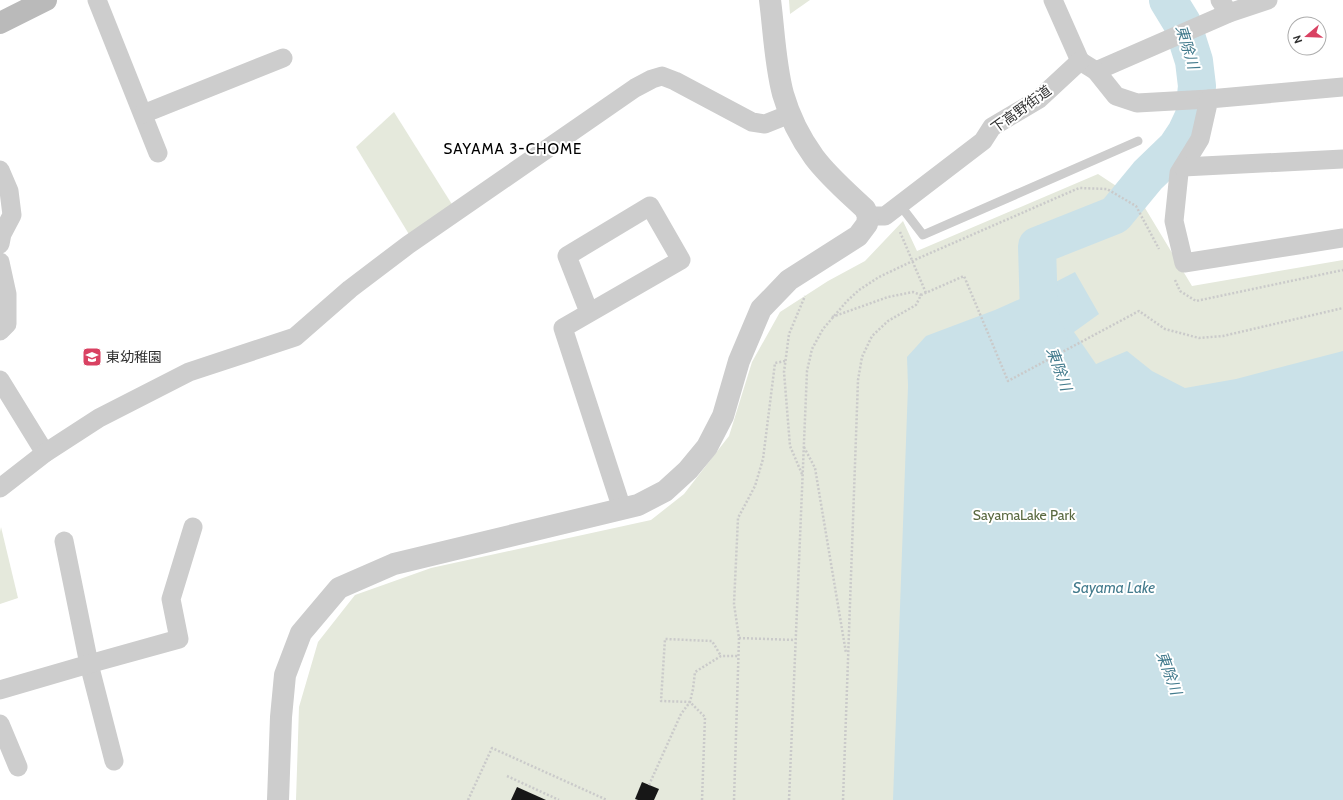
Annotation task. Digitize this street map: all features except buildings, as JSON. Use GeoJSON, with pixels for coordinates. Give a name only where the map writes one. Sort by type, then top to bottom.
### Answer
{"type":"FeatureCollection","features":[{"type":"Feature","properties":{"kind":"main road"},"geometry":{"type":"LineString","coordinates":[[0,23],[46,0]]}},
{"type":"Feature","properties":{"kind":"street"},"geometry":{"type":"LineString","coordinates":[[97,0],[158,153]]}},
{"type":"Feature","properties":{"kind":"street"},"geometry":{"type":"LineString","coordinates":[[278,800],[281,717],[285,675],[301,633],[339,588],[394,564],[638,505],[665,491],[688,470],[707,446],[723,416],[739,361],[761,309],[789,280],[858,236],[867,224],[868,216],[865,209],[814,157],[790,114],[783,94],[779,72],[770,0]]}},
{"type":"Feature","properties":{"kind":"street"},"geometry":{"type":"LineString","coordinates":[[1053,0],[1088,66],[1116,96],[1137,103],[1199,100],[1343,87]]}},
{"type":"Feature","properties":{"kind":"street","name":"下高野街道"},"geometry":{"type":"LineString","coordinates":[[868,216],[885,216],[983,141],[992,128],[1088,66],[1190,30],[1224,7],[1268,0]]}},
{"type":"Feature","properties":{"kind":"street"},"geometry":{"type":"LineString","coordinates":[[143,114],[283,58]]}},
{"type":"Feature","properties":{"kind":"street"},"geometry":{"type":"LineString","coordinates":[[0,488],[45,453],[99,418],[189,372],[295,336],[350,289],[408,245],[628,93],[652,79],[662,76],[675,81],[752,122],[765,124],[790,114]]}},
{"type":"Feature","properties":{"kind":"street"},"geometry":{"type":"LineString","coordinates":[[1199,100],[1200,139],[1179,173],[1174,221],[1184,263],[1343,238]]}},
{"type":"Feature","properties":{"kind":"street"},"geometry":{"type":"LineString","coordinates":[[1183,167],[1343,159]]}},
{"type":"Feature","properties":{"kind":"street"},"geometry":{"type":"LineString","coordinates":[[0,170],[9,191],[12,215],[2,234],[0,244]]}},
{"type":"Feature","properties":{"kind":"street"},"geometry":{"type":"LineString","coordinates":[[589,312],[567,256],[650,206],[681,260],[563,328],[622,509]]}},
{"type":"Feature","properties":{"kind":"street"},"geometry":{"type":"LineString","coordinates":[[0,262],[7,294],[7,324],[0,332]]}},
{"type":"Feature","properties":{"kind":"street"},"geometry":{"type":"LineString","coordinates":[[0,380],[45,453]]}},
{"type":"Feature","properties":{"kind":"street"},"geometry":{"type":"LineString","coordinates":[[0,690],[179,640],[171,599],[193,527]]}},
{"type":"Feature","properties":{"kind":"street"},"geometry":{"type":"LineString","coordinates":[[64,541],[89,664],[114,761]]}},
{"type":"Feature","properties":{"kind":"street"},"geometry":{"type":"LineString","coordinates":[[0,723],[18,767]]}},
{"type":"Feature","properties":{"kind":"lane"},"geometry":{"type":"LineString","coordinates":[[900,205],[923,235],[1138,141]]}},
{"type":"Feature","properties":{"kind":"path"},"geometry":{"type":"LineString","coordinates":[[790,800],[795,640],[807,371],[812,349],[823,329],[847,301],[859,290],[879,277],[912,261],[1079,188],[1107,189],[1136,206]]}},
{"type":"Feature","properties":{"kind":"path"},"geometry":{"type":"LineString","coordinates":[[898,226],[926,293]]}},
{"type":"Feature","properties":{"kind":"path"},"geometry":{"type":"LineString","coordinates":[[843,800],[858,380],[862,357],[872,336],[888,321],[916,305],[921,295],[964,276],[1008,381],[1139,311],[1165,329],[1199,338],[1223,336],[1343,308]]}},
{"type":"Feature","properties":{"kind":"path"},"geometry":{"type":"LineString","coordinates":[[832,317],[888,297],[914,292],[921,295]]}},
{"type":"Feature","properties":{"kind":"path"},"geometry":{"type":"LineString","coordinates":[[802,474],[790,446],[784,372],[789,334],[806,294]]}},
{"type":"Feature","properties":{"kind":"path"},"geometry":{"type":"LineString","coordinates":[[734,800],[740,638],[734,604],[738,518],[754,486],[763,459],[775,363],[785,362]]}},
{"type":"Feature","properties":{"kind":"path"},"geometry":{"type":"LineString","coordinates":[[804,447],[815,468],[847,659]]}},
{"type":"Feature","properties":{"kind":"path"},"geometry":{"type":"LineString","coordinates":[[740,638],[795,640]]}},
{"type":"Feature","properties":{"kind":"path"},"geometry":{"type":"LineString","coordinates":[[702,800],[705,716],[690,702],[661,701],[665,640],[712,641],[721,656]]}},
{"type":"Feature","properties":{"kind":"path"},"geometry":{"type":"LineString","coordinates":[[649,785],[682,714],[690,702],[695,672],[721,656],[739,656]]}},
{"type":"Feature","properties":{"kind":"path"},"geometry":{"type":"LineString","coordinates":[[468,800],[492,748],[607,800]]}},
{"type":"Feature","properties":{"kind":"path"},"geometry":{"type":"LineString","coordinates":[[507,776],[559,800]]}},
{"type":"Feature","properties":{"kind":"green space"},"geometry":{"type":"Polygon","coordinates":[[[789,0],[810,0],[790,14],[789,0]]]}},
{"type":"Feature","properties":{"kind":"green space"},"geometry":{"type":"Polygon","coordinates":[[[394,112],[453,206],[410,236],[356,147],[394,112]]]}},
{"type":"Feature","properties":{"kind":"green space","name":"SayamaLake Park"},"geometry":{"type":"Polygon","coordinates":[[[1098,174],[1142,203],[1192,286],[1343,260],[1343,800],[296,800],[299,707],[318,642],[355,595],[431,568],[651,520],[684,494],[729,436],[752,362],[780,312],[828,281],[865,261],[903,221],[917,251],[1098,174]]]}},
{"type":"Feature","properties":{"kind":"green space"},"geometry":{"type":"Polygon","coordinates":[[[1,527],[18,598],[0,604],[0,532],[1,527]]]}},
{"type":"Feature","properties":{"kind":"water","name":"Sayama Lake"},"geometry":{"type":"Polygon","coordinates":[[[1075,272],[1099,314],[1074,332],[1096,364],[1127,351],[1152,371],[1185,388],[1236,379],[1343,351],[1343,800],[893,800],[908,386],[907,357],[926,336],[995,310],[1038,291],[1075,272]]]}},
{"type":"Feature","properties":{"kind":"waterway","name":"東除川"},"geometry":{"type":"LineString","coordinates":[[1049,342],[1039,314],[1037,246],[1115,215],[1148,175],[1176,148],[1186,133],[1194,116],[1197,86],[1194,61],[1182,23],[1168,0]]}},
{"type":"Feature","properties":{"kind":"place","name":"東幼稚園"},"geometry":{"type":"Point","coordinates":[92,357]}},
{"type":"Feature","properties":{"kind":"district","name":"SAYAMA 3-CHOME"},"geometry":{"type":"Point","coordinates":[513,149]}}]}
